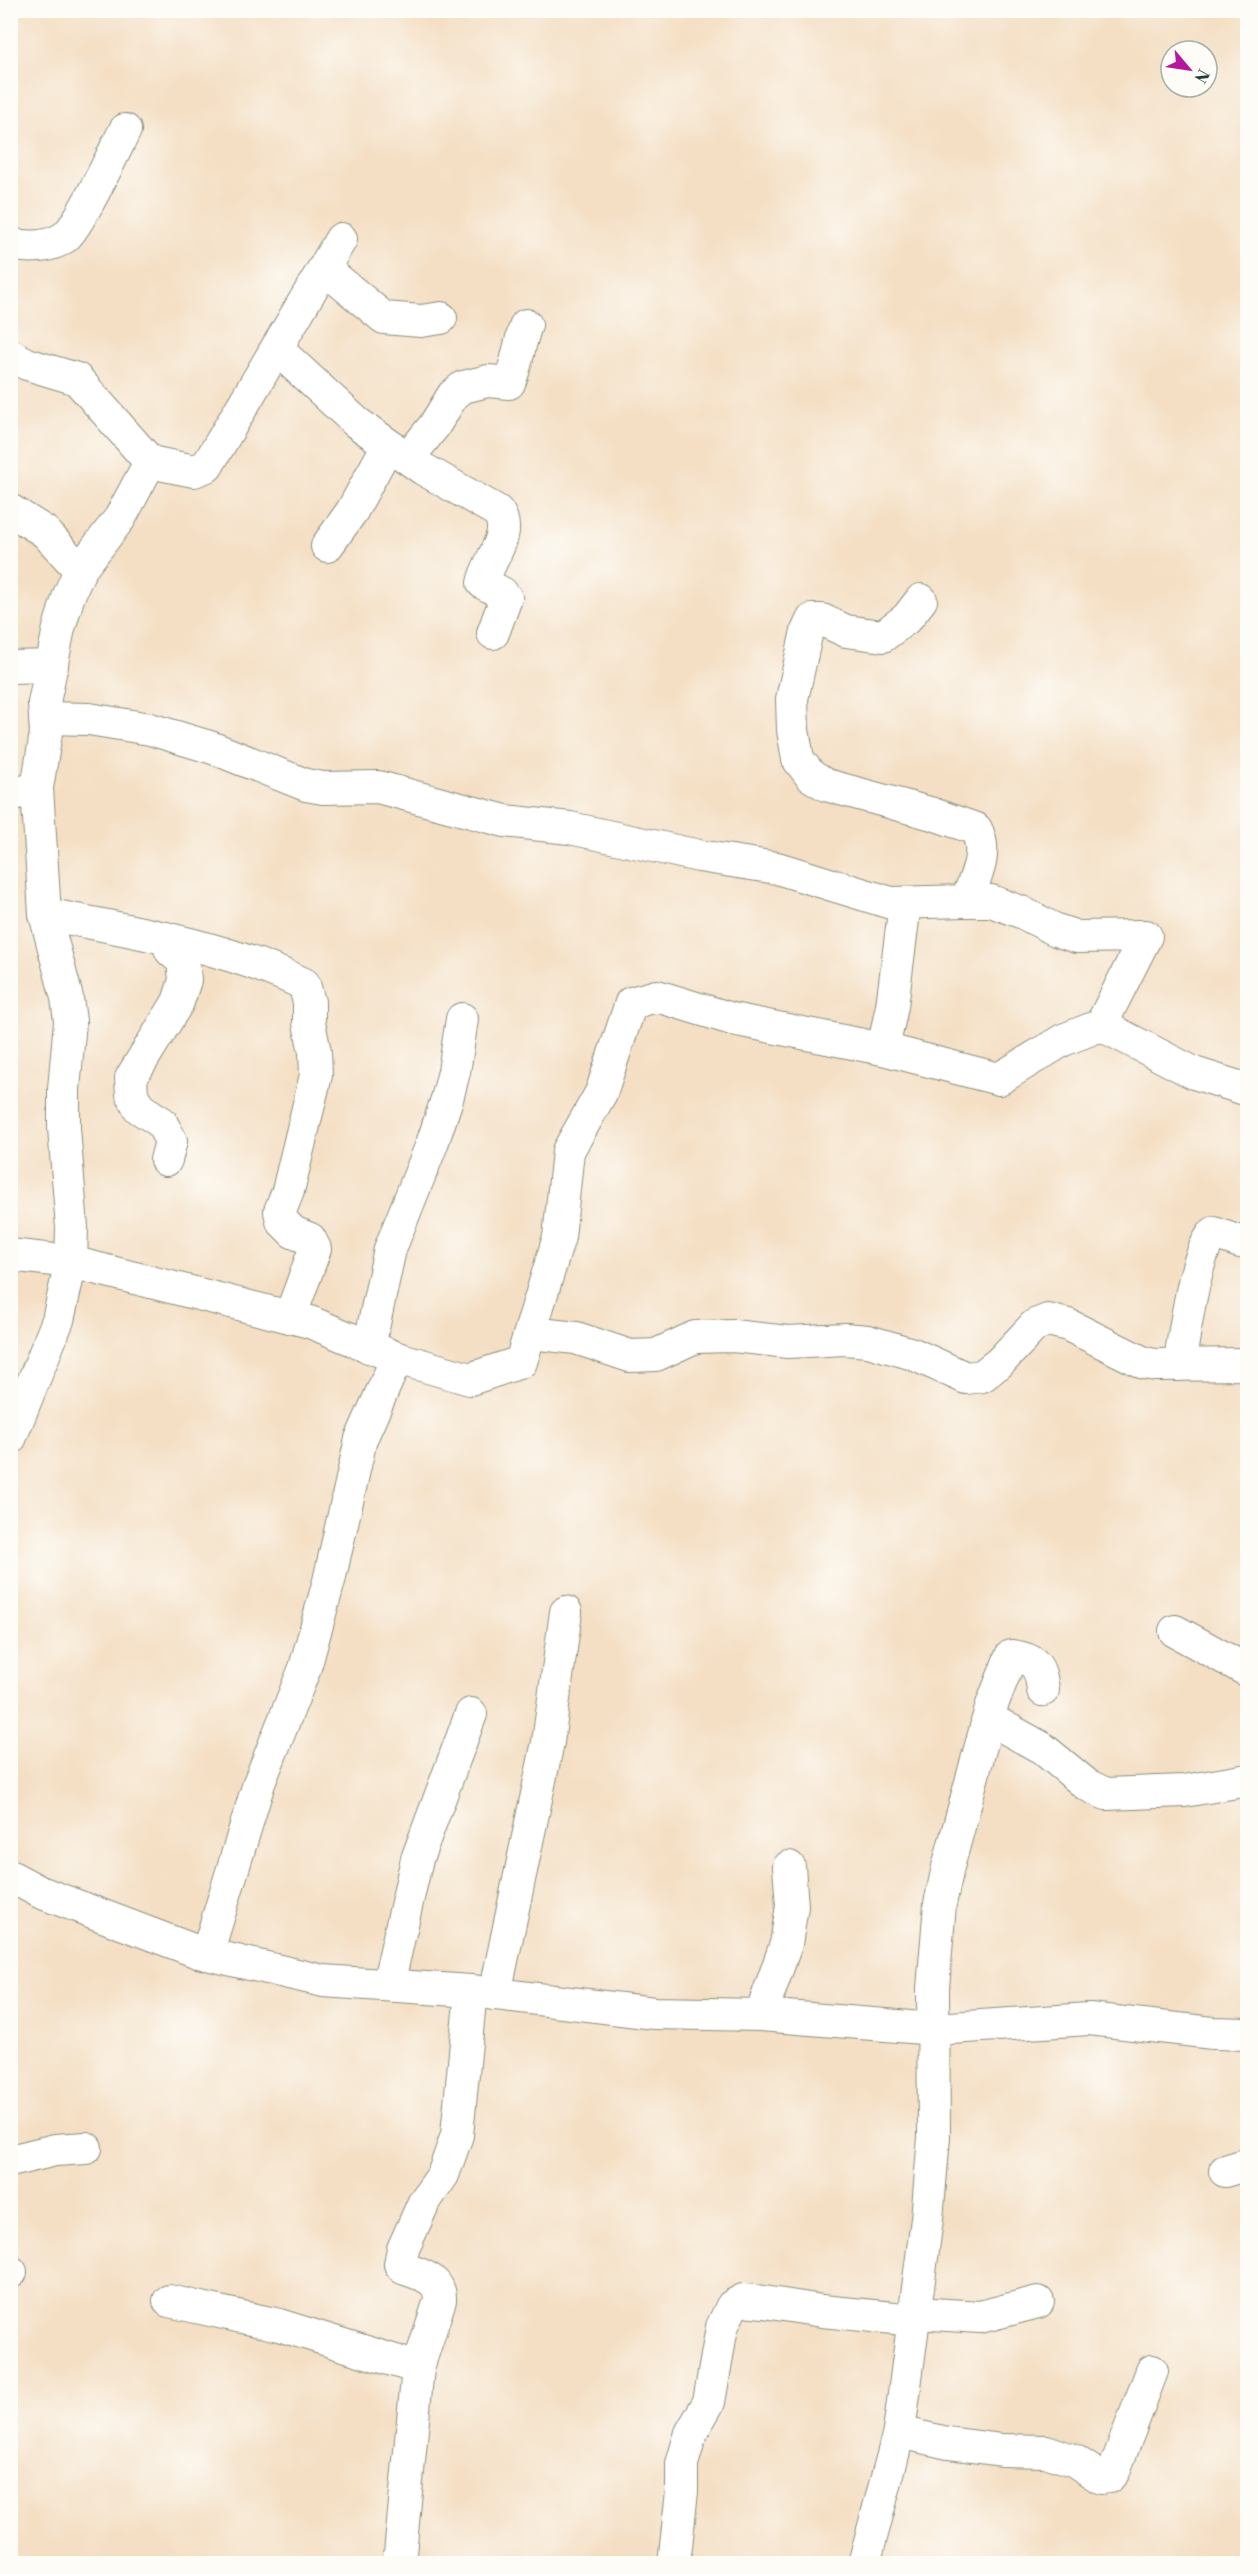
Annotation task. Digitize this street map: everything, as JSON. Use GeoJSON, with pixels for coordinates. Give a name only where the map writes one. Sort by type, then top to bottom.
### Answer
{"type":"FeatureCollection","features":[{"type":"Feature","properties":{"kind":"street"},"geometry":{"type":"LineString","coordinates":[[10,244],[34,247],[52,243],[71,231],[125,130]]}},
{"type":"Feature","properties":{"kind":"street"},"geometry":{"type":"LineString","coordinates":[[10,355],[37,368],[76,379],[150,462],[194,471],[207,466],[278,350],[341,239]]}},
{"type":"Feature","properties":{"kind":"street"},"geometry":{"type":"LineString","coordinates":[[320,275],[337,279],[384,318],[421,321],[441,318]]}},
{"type":"Feature","properties":{"kind":"street"},"geometry":{"type":"LineString","coordinates":[[327,546],[398,451],[434,426],[453,395],[463,387],[488,381],[509,383],[526,325]]}},
{"type":"Feature","properties":{"kind":"street"},"geometry":{"type":"LineString","coordinates":[[278,350],[356,422],[423,469],[497,512],[502,518],[505,532],[493,554],[483,583],[502,593],[506,598],[493,633]]}},
{"type":"Feature","properties":{"kind":"street"},"geometry":{"type":"LineString","coordinates":[[10,1439],[58,1320],[71,1262],[72,1228],[64,1128],[64,1089],[70,1021],[67,998],[45,914],[24,791],[43,752],[44,703],[62,617],[80,570],[120,518],[150,462]]}},
{"type":"Feature","properties":{"kind":"street"},"geometry":{"type":"LineString","coordinates":[[10,510],[45,532],[80,570]]}},
{"type":"Feature","properties":{"kind":"street"},"geometry":{"type":"LineString","coordinates":[[921,600],[907,618],[883,636],[846,631],[822,620],[812,621],[802,648],[792,699],[798,759],[811,776],[826,785],[933,814],[975,830],[981,838],[982,851],[978,874],[966,901]]}},
{"type":"Feature","properties":{"kind":"street"},"geometry":{"type":"LineString","coordinates":[[10,667],[52,666]]}},
{"type":"Feature","properties":{"kind":"street"},"geometry":{"type":"LineString","coordinates":[[10,1255],[71,1262],[310,1322],[397,1358],[470,1379],[521,1362],[560,1237],[568,1151],[601,1093],[631,1003],[657,996],[732,1019],[883,1049],[999,1079],[1063,1040],[1101,1025],[1146,936],[1077,938],[991,901],[891,903],[777,868],[699,856],[570,828],[505,821],[378,787],[323,788],[306,785],[213,748],[150,729],[89,719],[45,718]]}},
{"type":"Feature","properties":{"kind":"street"},"geometry":{"type":"LineString","coordinates":[[883,1049],[894,996],[905,904]]}},
{"type":"Feature","properties":{"kind":"street"},"geometry":{"type":"LineString","coordinates":[[45,914],[166,938],[237,956],[273,969],[304,984],[309,1002],[309,1023],[316,1075],[288,1191],[280,1211],[282,1221],[293,1232],[310,1239],[315,1249],[290,1317]]}},
{"type":"Feature","properties":{"kind":"street"},"geometry":{"type":"LineString","coordinates":[[166,938],[171,951],[183,961],[185,981],[178,1002],[131,1078],[132,1094],[140,1108],[161,1122],[171,1141],[166,1160]]}},
{"type":"Feature","properties":{"kind":"street"},"geometry":{"type":"LineString","coordinates":[[369,1347],[390,1249],[432,1144],[449,1090],[462,1019]]}},
{"type":"Feature","properties":{"kind":"street"},"geometry":{"type":"LineString","coordinates":[[1101,1025],[1194,1073],[1248,1090]]}},
{"type":"Feature","properties":{"kind":"street"},"geometry":{"type":"LineString","coordinates":[[1179,1365],[1194,1288],[1207,1240],[1214,1233],[1240,1242],[1248,1240]]}},
{"type":"Feature","properties":{"kind":"street"},"geometry":{"type":"LineString","coordinates":[[531,1334],[576,1338],[630,1356],[656,1355],[696,1337],[733,1336],[788,1342],[845,1339],[868,1341],[913,1354],[966,1378],[982,1376],[999,1363],[1029,1330],[1048,1320],[1068,1325],[1144,1363],[1248,1364]]}},
{"type":"Feature","properties":{"kind":"street"},"geometry":{"type":"LineString","coordinates":[[207,1954],[259,1783],[305,1668],[361,1439],[397,1358]]}},
{"type":"Feature","properties":{"kind":"street"},"geometry":{"type":"LineString","coordinates":[[399,2564],[418,2368],[440,2300],[440,2290],[435,2283],[403,2268],[400,2264],[424,2202],[443,2175],[457,2135],[483,1993],[548,1742],[566,1612]]}},
{"type":"Feature","properties":{"kind":"street"},"geometry":{"type":"LineString","coordinates":[[1175,1631],[1248,1671]]}},
{"type":"Feature","properties":{"kind":"street"},"geometry":{"type":"LineString","coordinates":[[864,2564],[899,2432],[927,2218],[934,2137],[933,1988],[940,1904],[987,1722],[1000,1680],[1011,1656],[1027,1658],[1040,1671],[1043,1690]]}},
{"type":"Feature","properties":{"kind":"street"},"geometry":{"type":"LineString","coordinates":[[388,1985],[417,1859],[471,1714]]}},
{"type":"Feature","properties":{"kind":"street"},"geometry":{"type":"LineString","coordinates":[[987,1722],[995,1722],[1042,1748],[1087,1785],[1106,1794],[1184,1791],[1248,1780]]}},
{"type":"Feature","properties":{"kind":"street"},"geometry":{"type":"LineString","coordinates":[[761,2015],[786,1944],[792,1906],[789,1867]]}},
{"type":"Feature","properties":{"kind":"street"},"geometry":{"type":"LineString","coordinates":[[10,1876],[40,1892],[207,1954],[323,1981],[483,1993],[654,2013],[761,2015],[935,2029],[1089,2019],[1213,2033],[1248,2034]]}},
{"type":"Feature","properties":{"kind":"street"},"geometry":{"type":"LineString","coordinates":[[10,2161],[55,2150],[86,2148]]}},
{"type":"Feature","properties":{"kind":"street"},"geometry":{"type":"LineString","coordinates":[[674,2564],[682,2491],[682,2464],[691,2433],[709,2402],[722,2327],[732,2306],[743,2300],[822,2311],[915,2317],[980,2317],[1038,2302]]}},
{"type":"Feature","properties":{"kind":"street"},"geometry":{"type":"LineString","coordinates":[[169,2301],[279,2325],[418,2368]]}},
{"type":"Feature","properties":{"kind":"street"},"geometry":{"type":"LineString","coordinates":[[899,2432],[948,2443],[1046,2451],[1075,2461],[1101,2478],[1109,2477],[1118,2460],[1152,2371]]}}]}
